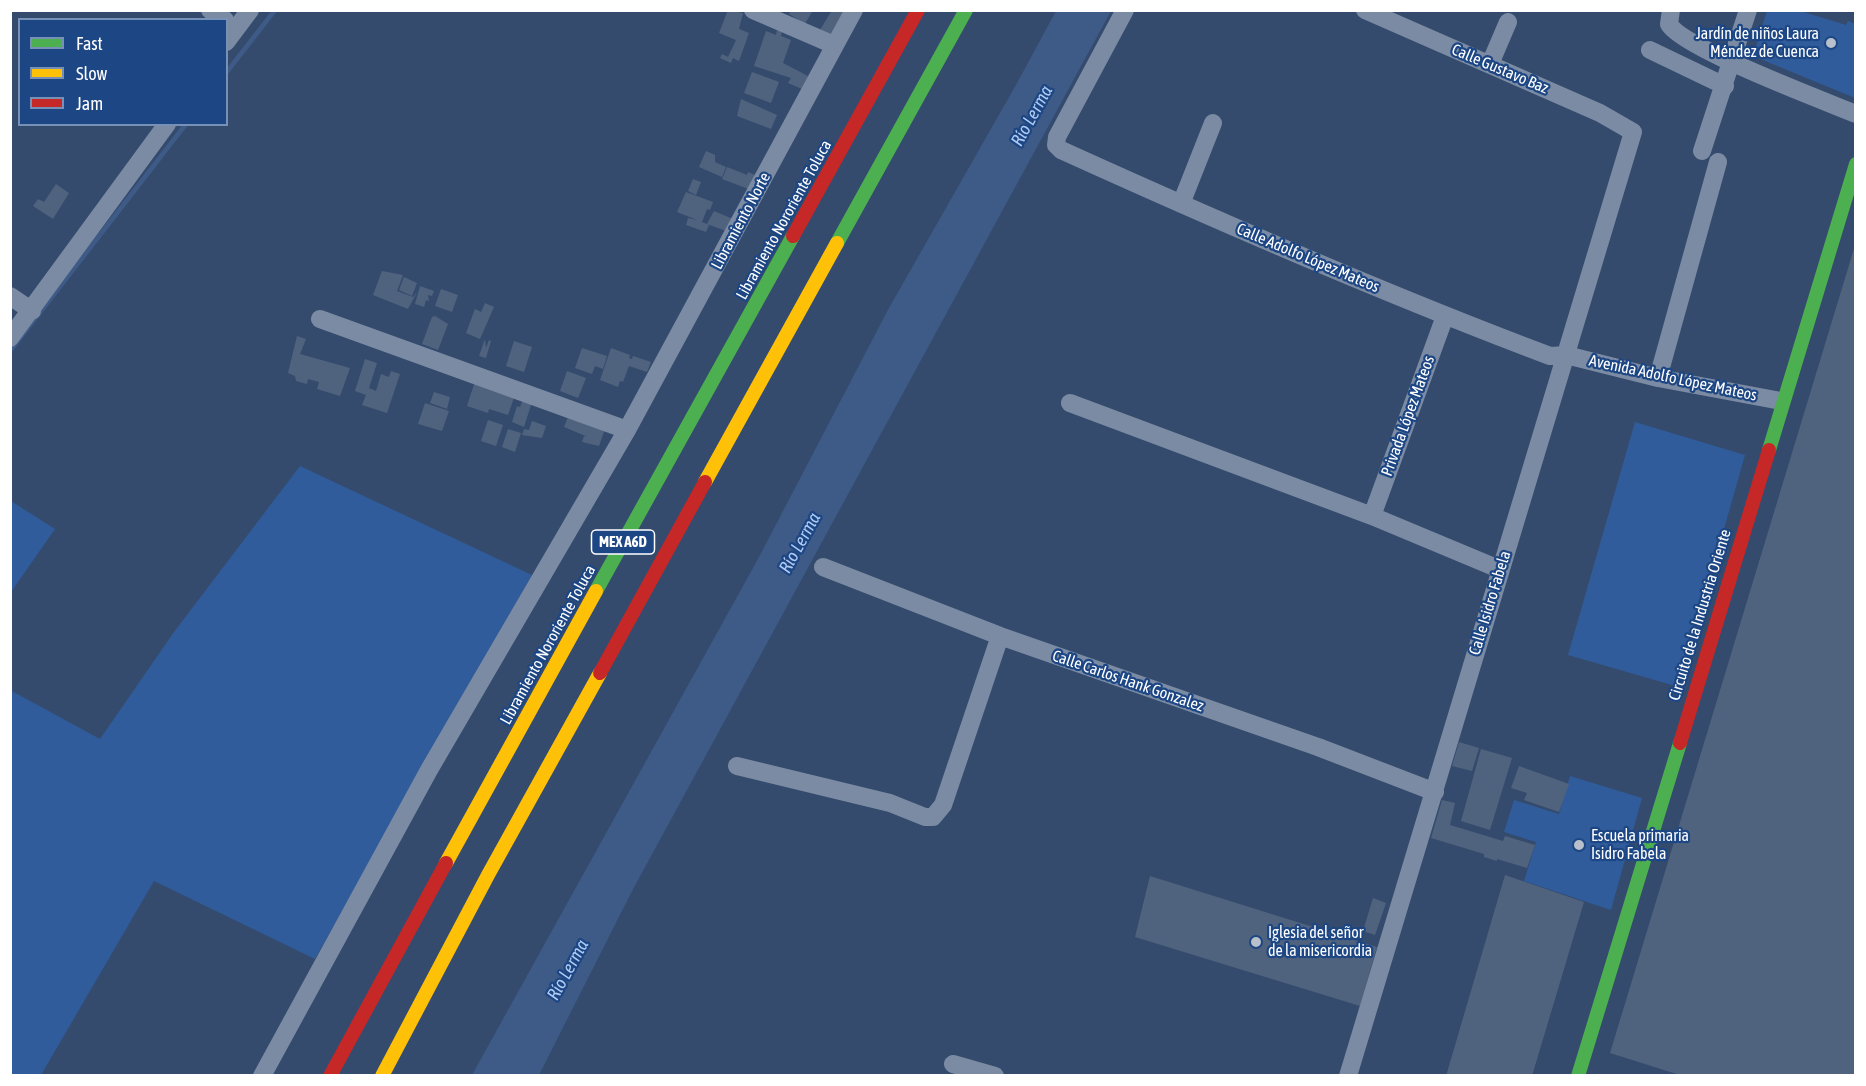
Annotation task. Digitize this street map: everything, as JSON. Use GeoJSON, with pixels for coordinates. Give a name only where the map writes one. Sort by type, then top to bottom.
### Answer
{"type":"FeatureCollection","features":[{"type":"Feature","properties":{"kind":"highway","name":"Libramiento Nororiente Toluca"},"geometry":{"type":"LineString","coordinates":[[330,1076],[918,10]]}},
{"type":"Feature","properties":{"kind":"highway","name":"MEX A6D"},"geometry":{"type":"LineString","coordinates":[[382,1076],[488,876],[966,10]]}},
{"type":"Feature","properties":{"kind":"highway","name":"Circuito de la Industria Oriente"},"geometry":{"type":"LineString","coordinates":[[1578,1076],[1781,401],[1856,164]]}},
{"type":"Feature","properties":{"kind":"street"},"geometry":{"type":"LineString","coordinates":[[210,10],[223,18]]}},
{"type":"Feature","properties":{"kind":"street"},"geometry":{"type":"LineString","coordinates":[[230,22],[250,10]]}},
{"type":"Feature","properties":{"kind":"street"},"geometry":{"type":"LineString","coordinates":[[753,10],[777,15],[834,45]]}},
{"type":"Feature","properties":{"kind":"street","name":"Libramiento Norte"},"geometry":{"type":"LineString","coordinates":[[262,1076],[429,770],[627,430],[854,10]]}},
{"type":"Feature","properties":{"kind":"street","name":"Calle Adolfo López Mateos"},"geometry":{"type":"LineString","coordinates":[[1125,10],[1057,137],[1056,145],[1181,204],[1445,316],[1550,356],[1566,355]]}},
{"type":"Feature","properties":{"kind":"street","name":"Calle Gustavo Baz"},"geometry":{"type":"LineString","coordinates":[[1365,10],[1600,113],[1633,132]]}},
{"type":"Feature","properties":{"kind":"street"},"geometry":{"type":"LineString","coordinates":[[1671,10],[1669,24],[1677,34],[1732,62],[1856,114]]}},
{"type":"Feature","properties":{"kind":"street"},"geometry":{"type":"LineString","coordinates":[[1702,151],[1748,10]]}},
{"type":"Feature","properties":{"kind":"street"},"geometry":{"type":"LineString","coordinates":[[1490,64],[1508,21]]}},
{"type":"Feature","properties":{"kind":"street"},"geometry":{"type":"LineString","coordinates":[[1650,50],[1725,86]]}},
{"type":"Feature","properties":{"kind":"street"},"geometry":{"type":"LineString","coordinates":[[1181,204],[1213,123]]}},
{"type":"Feature","properties":{"kind":"street"},"geometry":{"type":"LineString","coordinates":[[10,338],[166,126]]}},
{"type":"Feature","properties":{"kind":"street","name":"Calle Isidro Fabela"},"geometry":{"type":"LineString","coordinates":[[1348,1076],[1435,792],[1499,569],[1633,132]]}},
{"type":"Feature","properties":{"kind":"street"},"geometry":{"type":"LineString","coordinates":[[1658,378],[1718,162]]}},
{"type":"Feature","properties":{"kind":"street"},"geometry":{"type":"LineString","coordinates":[[10,296],[32,311]]}},
{"type":"Feature","properties":{"kind":"street","name":"Privada López Mateos"},"geometry":{"type":"LineString","coordinates":[[1372,516],[1445,316]]}},
{"type":"Feature","properties":{"kind":"street"},"geometry":{"type":"LineString","coordinates":[[320,319],[627,430]]}},
{"type":"Feature","properties":{"kind":"street","name":"Avenida Adolfo López Mateos"},"geometry":{"type":"LineString","coordinates":[[1566,355],[1658,378],[1781,401]]}},
{"type":"Feature","properties":{"kind":"street"},"geometry":{"type":"LineString","coordinates":[[1070,403],[1372,516],[1499,569]]}},
{"type":"Feature","properties":{"kind":"street","name":"Calle Carlos Hank Gonzalez"},"geometry":{"type":"LineString","coordinates":[[823,567],[1000,636],[1318,747],[1435,792]]}},
{"type":"Feature","properties":{"kind":"street"},"geometry":{"type":"LineString","coordinates":[[737,766],[890,803],[925,817],[933,817],[943,805],[1000,636]]}},
{"type":"Feature","properties":{"kind":"street"},"geometry":{"type":"LineString","coordinates":[[953,1064],[995,1076]]}},
{"type":"Feature","properties":{"kind":"shaded area"},"geometry":{"type":"Polygon","coordinates":[[[1767,11],[1800,11],[1846,25],[1848,21],[1855,24],[1855,98],[1753,56],[1767,11]]]}},
{"type":"Feature","properties":{"kind":"shaded area"},"geometry":{"type":"Polygon","coordinates":[[[1635,422],[1745,455],[1679,687],[1568,655],[1635,422]]]}},
{"type":"Feature","properties":{"kind":"shaded area"},"geometry":{"type":"Polygon","coordinates":[[[300,466],[532,575],[315,959],[154,881],[41,1075],[11,1075],[10,690],[100,739],[174,632],[300,466]]]}},
{"type":"Feature","properties":{"kind":"shaded area"},"geometry":{"type":"Polygon","coordinates":[[[11,501],[55,529],[11,592],[11,501]]]}},
{"type":"Feature","properties":{"kind":"shaded area"},"geometry":{"type":"Polygon","coordinates":[[[1570,776],[1642,798],[1611,910],[1524,881],[1536,842],[1504,832],[1514,800],[1559,814],[1570,776]]]}},
{"type":"Feature","properties":{"kind":"water","name":"Río Lerma"},"geometry":{"type":"Polygon","coordinates":[[[1056,11],[1111,11],[632,891],[539,1075],[472,1075],[758,559],[889,308],[1056,11]]]}},
{"type":"Feature","properties":{"kind":"building"},"geometry":{"type":"Polygon","coordinates":[[[728,10],[743,13],[739,29],[749,33],[739,61],[733,58],[731,63],[720,58],[722,54],[728,57],[736,40],[719,33],[728,10]]]}},
{"type":"Feature","properties":{"kind":"building"},"geometry":{"type":"Polygon","coordinates":[[[791,10],[813,10],[805,24],[789,14],[791,10]]]}},
{"type":"Feature","properties":{"kind":"building"},"geometry":{"type":"Polygon","coordinates":[[[832,10],[847,10],[832,37],[820,30],[832,10]]]}},
{"type":"Feature","properties":{"kind":"building"},"geometry":{"type":"Polygon","coordinates":[[[777,30],[782,32],[781,36],[791,40],[783,63],[808,76],[802,89],[788,83],[791,78],[754,66],[766,31],[776,35],[777,30]]]}},
{"type":"Feature","properties":{"kind":"building"},"geometry":{"type":"Polygon","coordinates":[[[752,72],[779,82],[771,103],[744,93],[752,72]]]}},
{"type":"Feature","properties":{"kind":"building"},"geometry":{"type":"Polygon","coordinates":[[[741,99],[777,115],[771,129],[737,116],[741,99]]]}},
{"type":"Feature","properties":{"kind":"building"},"geometry":{"type":"Polygon","coordinates":[[[706,151],[715,155],[715,162],[726,167],[722,177],[699,167],[706,151]]]}},
{"type":"Feature","properties":{"kind":"building"},"geometry":{"type":"Polygon","coordinates":[[[727,167],[747,175],[748,172],[755,175],[751,190],[722,179],[727,167]]]}},
{"type":"Feature","properties":{"kind":"building"},"geometry":{"type":"Polygon","coordinates":[[[693,179],[701,182],[696,195],[688,191],[693,179]]]}},
{"type":"Feature","properties":{"kind":"building"},"geometry":{"type":"Polygon","coordinates":[[[56,184],[69,193],[53,219],[33,206],[38,199],[44,202],[56,184]]]}},
{"type":"Feature","properties":{"kind":"building"},"geometry":{"type":"Polygon","coordinates":[[[686,192],[713,202],[710,210],[707,209],[702,222],[709,225],[706,232],[686,225],[688,218],[697,220],[677,212],[686,192]]]}},
{"type":"Feature","properties":{"kind":"building"},"geometry":{"type":"Polygon","coordinates":[[[714,211],[733,219],[726,231],[707,224],[714,211]]]}},
{"type":"Feature","properties":{"kind":"building"},"geometry":{"type":"Polygon","coordinates":[[[1856,242],[1856,1076],[1683,1076],[1610,1053],[1856,242]]]}},
{"type":"Feature","properties":{"kind":"building"},"geometry":{"type":"Polygon","coordinates":[[[382,271],[403,275],[397,291],[413,297],[417,292],[408,309],[373,295],[382,271]]]}},
{"type":"Feature","properties":{"kind":"building"},"geometry":{"type":"Polygon","coordinates":[[[404,277],[417,283],[412,296],[399,290],[404,277]]]}},
{"type":"Feature","properties":{"kind":"building"},"geometry":{"type":"Polygon","coordinates":[[[420,286],[434,291],[432,296],[428,295],[429,301],[426,300],[424,307],[415,304],[420,286]]]}},
{"type":"Feature","properties":{"kind":"building"},"geometry":{"type":"Polygon","coordinates":[[[441,289],[458,295],[452,312],[435,306],[441,289]]]}},
{"type":"Feature","properties":{"kind":"building"},"geometry":{"type":"Polygon","coordinates":[[[485,303],[494,307],[480,339],[466,333],[475,309],[481,312],[485,303]]]}},
{"type":"Feature","properties":{"kind":"building"},"geometry":{"type":"Polygon","coordinates":[[[435,316],[448,324],[438,350],[422,344],[432,317],[435,316]]]}},
{"type":"Feature","properties":{"kind":"building"},"geometry":{"type":"Polygon","coordinates":[[[297,336],[306,339],[300,354],[350,368],[340,396],[317,389],[319,382],[308,379],[307,384],[296,381],[295,376],[288,373],[297,336]]]}},
{"type":"Feature","properties":{"kind":"building"},"geometry":{"type":"Polygon","coordinates":[[[485,339],[486,348],[489,340],[491,341],[486,358],[479,356],[485,339]]]}},
{"type":"Feature","properties":{"kind":"building"},"geometry":{"type":"Polygon","coordinates":[[[514,341],[532,347],[524,372],[506,366],[514,341]]]}},
{"type":"Feature","properties":{"kind":"building"},"geometry":{"type":"Polygon","coordinates":[[[582,348],[607,356],[603,369],[595,366],[592,374],[575,368],[582,348]]]}},
{"type":"Feature","properties":{"kind":"building"},"geometry":{"type":"Polygon","coordinates":[[[611,348],[630,355],[629,358],[632,359],[633,356],[651,362],[647,372],[629,366],[623,382],[620,381],[618,387],[600,380],[611,348]]]}},
{"type":"Feature","properties":{"kind":"building"},"geometry":{"type":"Polygon","coordinates":[[[365,359],[377,363],[369,388],[376,391],[381,374],[389,377],[391,371],[400,374],[387,413],[362,405],[366,395],[355,391],[365,359]]]}},
{"type":"Feature","properties":{"kind":"building"},"geometry":{"type":"Polygon","coordinates":[[[567,371],[586,378],[578,398],[560,391],[567,371]]]}},
{"type":"Feature","properties":{"kind":"building"},"geometry":{"type":"Polygon","coordinates":[[[476,378],[515,395],[508,415],[489,409],[488,413],[467,406],[476,378]]]}},
{"type":"Feature","properties":{"kind":"building"},"geometry":{"type":"Polygon","coordinates":[[[434,392],[450,397],[447,409],[430,403],[434,392]]]}},
{"type":"Feature","properties":{"kind":"building"},"geometry":{"type":"Polygon","coordinates":[[[523,399],[532,402],[524,427],[512,422],[517,406],[520,407],[523,399]]]}},
{"type":"Feature","properties":{"kind":"building"},"geometry":{"type":"Polygon","coordinates":[[[425,403],[449,411],[442,431],[418,424],[425,403]]]}},
{"type":"Feature","properties":{"kind":"building"},"geometry":{"type":"Polygon","coordinates":[[[570,412],[606,426],[599,446],[582,442],[584,436],[588,437],[564,427],[570,412]]]}},
{"type":"Feature","properties":{"kind":"building"},"geometry":{"type":"Polygon","coordinates":[[[488,420],[503,425],[496,446],[481,441],[488,420]]]}},
{"type":"Feature","properties":{"kind":"building"},"geometry":{"type":"Polygon","coordinates":[[[532,421],[546,426],[542,438],[522,435],[524,429],[529,430],[532,421]]]}},
{"type":"Feature","properties":{"kind":"building"},"geometry":{"type":"Polygon","coordinates":[[[508,429],[521,433],[515,452],[502,447],[508,429]]]}},
{"type":"Feature","properties":{"kind":"building"},"geometry":{"type":"Polygon","coordinates":[[[1459,742],[1479,748],[1472,771],[1452,766],[1459,742]]]}},
{"type":"Feature","properties":{"kind":"building"},"geometry":{"type":"Polygon","coordinates":[[[1481,749],[1512,758],[1490,830],[1461,821],[1481,749]]]}},
{"type":"Feature","properties":{"kind":"building"},"geometry":{"type":"Polygon","coordinates":[[[1519,766],[1569,784],[1559,812],[1524,800],[1527,793],[1511,788],[1519,766]]]}},
{"type":"Feature","properties":{"kind":"building"},"geometry":{"type":"Polygon","coordinates":[[[1442,800],[1455,803],[1450,825],[1503,841],[1505,836],[1535,845],[1527,868],[1484,857],[1484,854],[1431,838],[1442,800]]]}},
{"type":"Feature","properties":{"kind":"building"},"geometry":{"type":"Polygon","coordinates":[[[1505,875],[1584,902],[1532,1076],[1446,1076],[1505,875]]]}},
{"type":"Feature","properties":{"kind":"building","name":"Iglesia del señor de la misericordia"},"geometry":{"type":"Polygon","coordinates":[[[1150,876],[1377,947],[1360,1006],[1135,937],[1150,876]]]}},
{"type":"Feature","properties":{"kind":"building","name":"Iglesia del señor de la misericordia"},"geometry":{"type":"Polygon","coordinates":[[[1373,898],[1386,903],[1375,935],[1363,931],[1373,898]]]}},
{"type":"Feature","properties":{"kind":"waterway"},"geometry":{"type":"LineString","coordinates":[[228,70],[275,10]]}},
{"type":"Feature","properties":{"kind":"waterway"},"geometry":{"type":"LineString","coordinates":[[10,351],[184,126]]}},
{"type":"Feature","properties":{"kind":"traffic: fast"},"geometry":{"type":"LineString","coordinates":[[837,243],[966,10]]}},
{"type":"Feature","properties":{"kind":"traffic: fast"},"geometry":{"type":"LineString","coordinates":[[1769,450],[1856,164]]}},
{"type":"Feature","properties":{"kind":"traffic: fast"},"geometry":{"type":"LineString","coordinates":[[596,591],[793,236]]}},
{"type":"Feature","properties":{"kind":"traffic: fast"},"geometry":{"type":"LineString","coordinates":[[1578,1076],[1680,743]]}},
{"type":"Feature","properties":{"kind":"traffic: slow"},"geometry":{"type":"LineString","coordinates":[[705,482],[837,243]]}},
{"type":"Feature","properties":{"kind":"traffic: slow"},"geometry":{"type":"LineString","coordinates":[[446,863],[596,591]]}},
{"type":"Feature","properties":{"kind":"traffic: slow"},"geometry":{"type":"LineString","coordinates":[[382,1076],[488,875],[600,673]]}},
{"type":"Feature","properties":{"kind":"traffic: jam"},"geometry":{"type":"LineString","coordinates":[[793,236],[918,10]]}},
{"type":"Feature","properties":{"kind":"traffic: jam"},"geometry":{"type":"LineString","coordinates":[[1680,743],[1769,450]]}},
{"type":"Feature","properties":{"kind":"traffic: jam"},"geometry":{"type":"LineString","coordinates":[[600,673],[705,482]]}},
{"type":"Feature","properties":{"kind":"traffic: jam"},"geometry":{"type":"LineString","coordinates":[[330,1076],[446,863]]}},
{"type":"Feature","properties":{"kind":"place","name":"Jardín de niños Laura Méndez de Cuenca"},"geometry":{"type":"Point","coordinates":[1831,43]}},
{"type":"Feature","properties":{"kind":"place","name":"Escuela primaria Isidro Fabela"},"geometry":{"type":"Point","coordinates":[1579,845]}},
{"type":"Feature","properties":{"kind":"place","name":"Iglesia del señor de la misericordia"},"geometry":{"type":"Point","coordinates":[1256,942]}}]}
